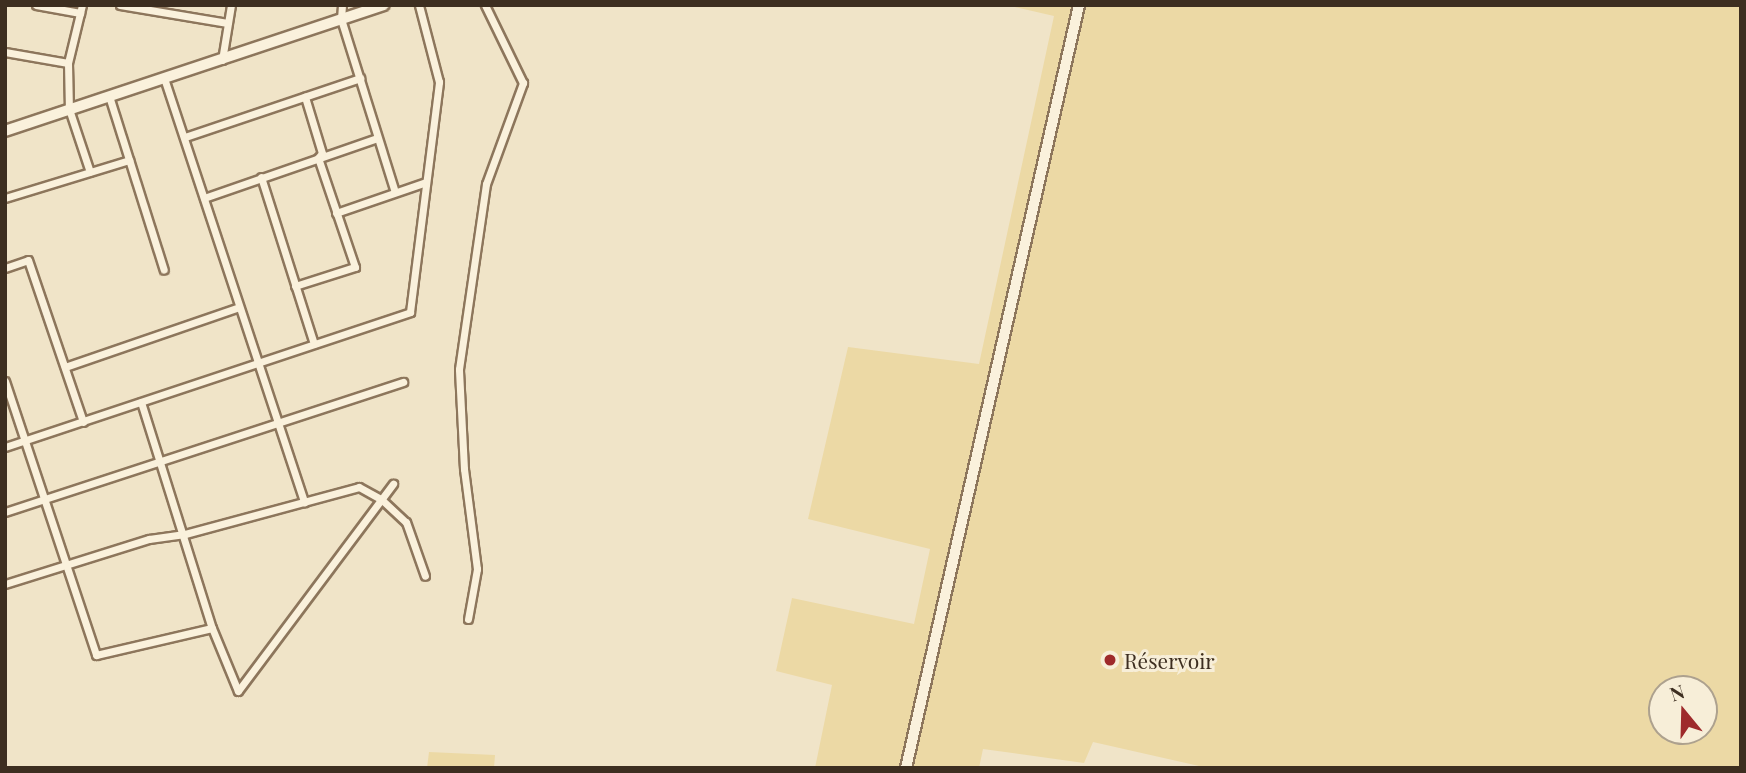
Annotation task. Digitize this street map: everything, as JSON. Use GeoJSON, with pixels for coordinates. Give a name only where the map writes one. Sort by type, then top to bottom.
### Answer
{"type":"FeatureCollection","features":[{"type":"Feature","properties":{"kind":"main road"},"geometry":{"type":"LineString","coordinates":[[5,131],[384,5]]}},
{"type":"Feature","properties":{"kind":"main road"},"geometry":{"type":"LineString","coordinates":[[906,768],[1079,5]]}},
{"type":"Feature","properties":{"kind":"street"},"geometry":{"type":"LineString","coordinates":[[36,5],[81,9],[68,63],[69,110],[90,172]]}},
{"type":"Feature","properties":{"kind":"street"},"geometry":{"type":"LineString","coordinates":[[120,5],[228,23]]}},
{"type":"Feature","properties":{"kind":"street"},"geometry":{"type":"LineString","coordinates":[[222,60],[231,5]]}},
{"type":"Feature","properties":{"kind":"street"},"geometry":{"type":"LineString","coordinates":[[342,5],[341,19],[394,192]]}},
{"type":"Feature","properties":{"kind":"street"},"geometry":{"type":"LineString","coordinates":[[5,447],[410,312],[439,82],[419,5]]}},
{"type":"Feature","properties":{"kind":"street"},"geometry":{"type":"LineString","coordinates":[[468,619],[477,569],[464,469],[459,369],[486,184],[523,83],[485,5]]}},
{"type":"Feature","properties":{"kind":"street"},"geometry":{"type":"LineString","coordinates":[[5,52],[68,63]]}},
{"type":"Feature","properties":{"kind":"street"},"geometry":{"type":"LineString","coordinates":[[164,78],[304,502]]}},
{"type":"Feature","properties":{"kind":"street"},"geometry":{"type":"LineString","coordinates":[[185,137],[360,78]]}},
{"type":"Feature","properties":{"kind":"street"},"geometry":{"type":"LineString","coordinates":[[109,96],[164,270]]}},
{"type":"Feature","properties":{"kind":"street"},"geometry":{"type":"LineString","coordinates":[[305,97],[322,153],[318,158]]}},
{"type":"Feature","properties":{"kind":"street"},"geometry":{"type":"LineString","coordinates":[[204,198],[377,138]]}},
{"type":"Feature","properties":{"kind":"street"},"geometry":{"type":"LineString","coordinates":[[295,286],[355,267],[318,158]]}},
{"type":"Feature","properties":{"kind":"street"},"geometry":{"type":"LineString","coordinates":[[5,198],[129,160]]}},
{"type":"Feature","properties":{"kind":"street"},"geometry":{"type":"LineString","coordinates":[[261,177],[314,344]]}},
{"type":"Feature","properties":{"kind":"street"},"geometry":{"type":"LineString","coordinates":[[336,212],[426,182]]}},
{"type":"Feature","properties":{"kind":"street"},"geometry":{"type":"LineString","coordinates":[[5,268],[28,260],[83,422]]}},
{"type":"Feature","properties":{"kind":"street"},"geometry":{"type":"LineString","coordinates":[[65,367],[239,307]]}},
{"type":"Feature","properties":{"kind":"street"},"geometry":{"type":"LineString","coordinates":[[5,381],[96,655],[212,628]]}},
{"type":"Feature","properties":{"kind":"street"},"geometry":{"type":"LineString","coordinates":[[5,512],[403,382]]}},
{"type":"Feature","properties":{"kind":"street"},"geometry":{"type":"LineString","coordinates":[[141,402],[185,534],[212,628],[238,691],[393,484]]}},
{"type":"Feature","properties":{"kind":"street"},"geometry":{"type":"LineString","coordinates":[[5,584],[149,539],[185,534],[359,487],[381,499],[406,522],[425,576]]}},
{"type":"Feature","properties":{"kind":"sand"},"geometry":{"type":"Polygon","coordinates":[[[1006,5],[1741,5],[1741,768],[1208,768],[1093,742],[1084,763],[983,749],[979,768],[815,768],[832,685],[776,671],[792,598],[914,624],[930,549],[808,519],[848,347],[979,364],[1054,16],[1006,5]]]}},
{"type":"Feature","properties":{"kind":"sand"},"geometry":{"type":"Polygon","coordinates":[[[429,752],[495,755],[494,768],[427,768],[429,752]]]}},
{"type":"Feature","properties":{"kind":"place","name":"Réservoir"},"geometry":{"type":"Point","coordinates":[1110,660]}}]}
